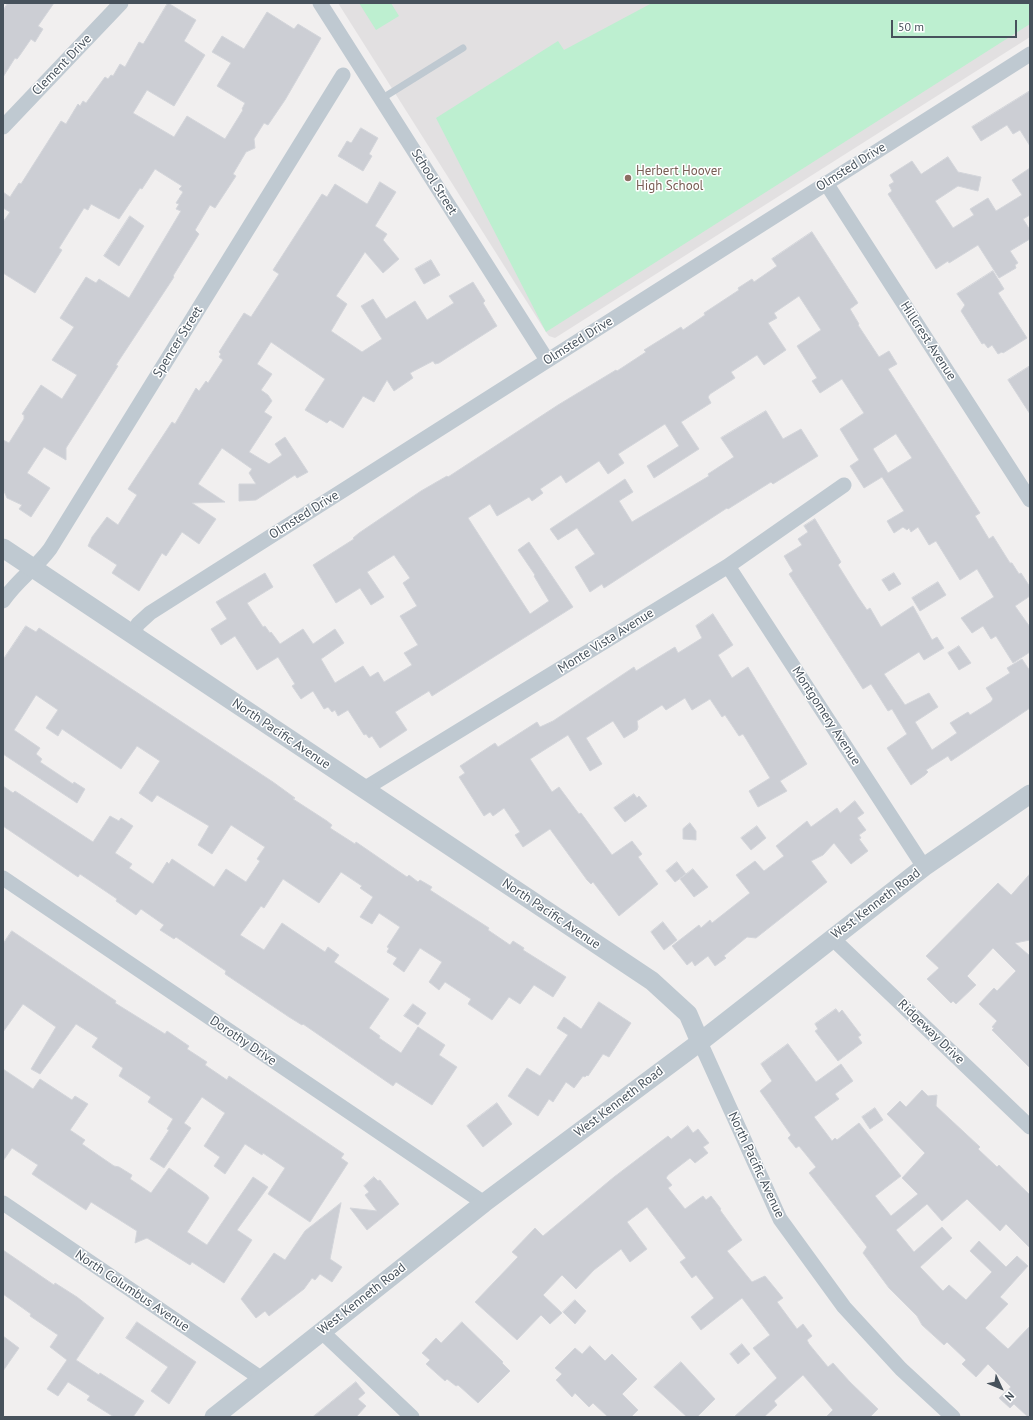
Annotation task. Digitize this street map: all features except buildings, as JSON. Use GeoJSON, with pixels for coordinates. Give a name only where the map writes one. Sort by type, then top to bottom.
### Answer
{"type":"FeatureCollection","features":[{"type":"Feature","properties":{"kind":"street","name":"Clement Drive"},"geometry":{"type":"LineString","coordinates":[[3,127],[121,3]]}},
{"type":"Feature","properties":{"kind":"street","name":"School Street"},"geometry":{"type":"LineString","coordinates":[[320,3],[547,360]]}},
{"type":"Feature","properties":{"kind":"street","name":"Olmsted Drive"},"geometry":{"type":"LineString","coordinates":[[132,635],[138,624],[150,613],[1030,54]]}},
{"type":"Feature","properties":{"kind":"street","name":"Spencer Street"},"geometry":{"type":"LineString","coordinates":[[3,601],[11,589],[50,549],[343,75]]}},
{"type":"Feature","properties":{"kind":"street","name":"Hillcrest Avenue"},"geometry":{"type":"LineString","coordinates":[[826,183],[1030,500]]}},
{"type":"Feature","properties":{"kind":"street","name":"Monte Vista Avenue"},"geometry":{"type":"LineString","coordinates":[[364,789],[728,566],[844,485]]}},
{"type":"Feature","properties":{"kind":"street","name":"North Pacific Avenue"},"geometry":{"type":"LineString","coordinates":[[3,548],[652,981],[688,1014],[780,1219],[844,1308],[901,1369],[953,1417]]}},
{"type":"Feature","properties":{"kind":"street","name":"Montgomery Avenue"},"geometry":{"type":"LineString","coordinates":[[728,566],[924,867]]}},
{"type":"Feature","properties":{"kind":"street","name":"West Kenneth Road"},"geometry":{"type":"LineString","coordinates":[[214,1417],[484,1203],[700,1042],[924,867],[1030,794]]}},
{"type":"Feature","properties":{"kind":"street","name":"Dorothy Drive"},"geometry":{"type":"LineString","coordinates":[[3,878],[484,1203]]}},
{"type":"Feature","properties":{"kind":"street","name":"Ridgeway Drive"},"geometry":{"type":"LineString","coordinates":[[832,938],[1030,1127]]}},
{"type":"Feature","properties":{"kind":"street","name":"North Columbus Avenue"},"geometry":{"type":"LineString","coordinates":[[3,1203],[262,1378]]}},
{"type":"Feature","properties":{"kind":"street"},"geometry":{"type":"LineString","coordinates":[[321,1331],[412,1417]]}},
{"type":"Feature","properties":{"kind":"lane"},"geometry":{"type":"LineString","coordinates":[[382,99],[463,48]]}},
{"type":"Feature","properties":{"kind":"shaded area","name":"Herbert Hoover High School"},"geometry":{"type":"Polygon","coordinates":[[[338,3],[1030,3],[1030,37],[555,338],[549,336],[546,332],[338,3]]]}},
{"type":"Feature","properties":{"kind":"green space"},"geometry":{"type":"Polygon","coordinates":[[[359,3],[391,3],[399,16],[376,30],[359,3]]]}},
{"type":"Feature","properties":{"kind":"green space","name":"Herbert Hoover High School"},"geometry":{"type":"Polygon","coordinates":[[[652,3],[1030,3],[1030,24],[546,332],[436,118],[558,41],[564,50],[652,3]]]}},
{"type":"Feature","properties":{"kind":"place","name":"Herbert Hoover High School"},"geometry":{"type":"Point","coordinates":[628,178]}}]}
